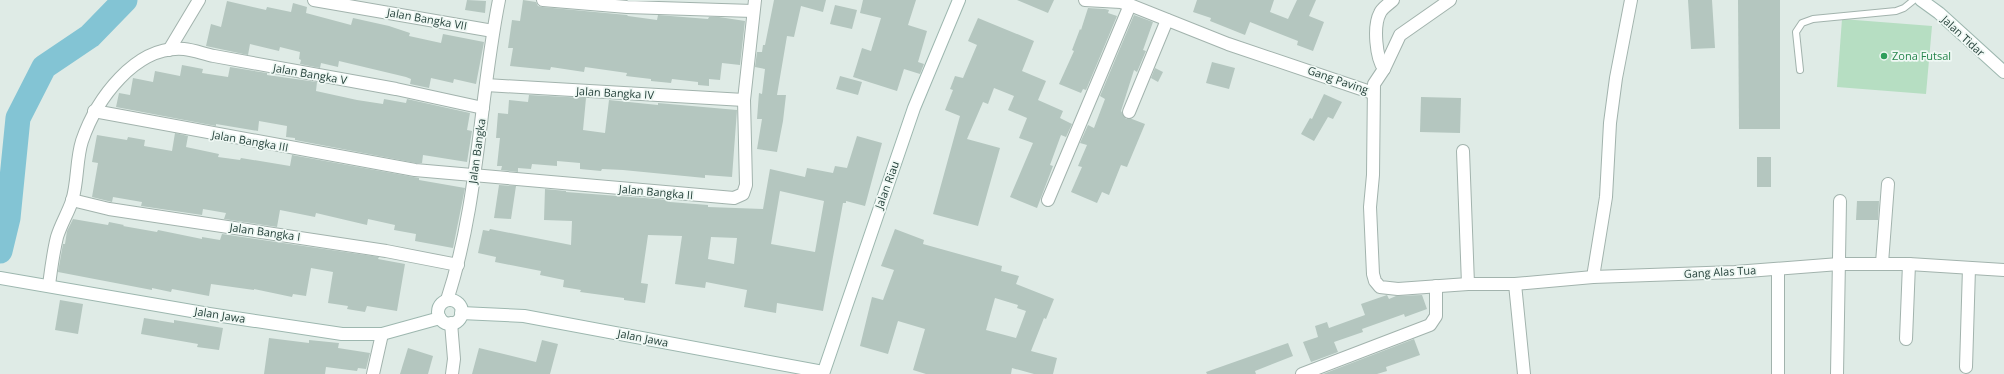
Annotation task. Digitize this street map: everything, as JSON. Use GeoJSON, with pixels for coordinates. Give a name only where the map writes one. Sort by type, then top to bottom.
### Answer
{"type":"FeatureCollection","features":[{"type":"Feature","properties":{"kind":"street"},"geometry":{"type":"LineString","coordinates":[[169,50],[199,0]]}},
{"type":"Feature","properties":{"kind":"street","name":"Jalan Bangka VII"},"geometry":{"type":"LineString","coordinates":[[314,0],[493,31]]}},
{"type":"Feature","properties":{"kind":"street","name":"Jalan Bangka"},"geometry":{"type":"LineString","coordinates":[[447,300],[458,265],[474,175],[493,31],[499,0]]}},
{"type":"Feature","properties":{"kind":"street"},"geometry":{"type":"LineString","coordinates":[[543,0],[627,7],[754,6],[744,100]]}},
{"type":"Feature","properties":{"kind":"street","name":"Jalan Riau"},"geometry":{"type":"LineString","coordinates":[[823,373],[914,108],[959,0]]}},
{"type":"Feature","properties":{"kind":"street","name":"Gang Paving"},"geometry":{"type":"LineString","coordinates":[[1085,0],[1124,2],[1228,44],[1373,93],[1374,146],[1370,207],[1374,281],[1380,287],[1389,288],[1436,286]]}},
{"type":"Feature","properties":{"kind":"street"},"geometry":{"type":"LineString","coordinates":[[1384,68],[1381,64],[1376,38],[1376,23],[1380,12],[1393,0]]}},
{"type":"Feature","properties":{"kind":"street"},"geometry":{"type":"LineString","coordinates":[[1373,93],[1374,84],[1384,68],[1400,35],[1450,0]]}},
{"type":"Feature","properties":{"kind":"street"},"geometry":{"type":"LineString","coordinates":[[1592,277],[1606,197],[1610,123],[1616,78],[1631,0]]}},
{"type":"Feature","properties":{"kind":"street","name":"Jalan Tidar"},"geometry":{"type":"LineString","coordinates":[[1921,0],[1939,13],[2004,72]]}},
{"type":"Feature","properties":{"kind":"street"},"geometry":{"type":"LineString","coordinates":[[1048,200],[1124,2]]}},
{"type":"Feature","properties":{"kind":"street"},"geometry":{"type":"LineString","coordinates":[[1129,112],[1167,20]]}},
{"type":"Feature","properties":{"kind":"street","name":"Jalan Bangka V"},"geometry":{"type":"LineString","coordinates":[[94,111],[113,84],[139,62],[152,55],[169,50],[184,49],[214,56],[396,89],[483,108]]}},
{"type":"Feature","properties":{"kind":"street","name":"Jalan Bangka IV"},"geometry":{"type":"LineString","coordinates":[[486,85],[744,100]]}},
{"type":"Feature","properties":{"kind":"street","name":"Jalan Bangka II"},"geometry":{"type":"LineString","coordinates":[[474,175],[729,198],[738,197],[743,194],[746,185],[744,100]]}},
{"type":"Feature","properties":{"kind":"street"},"geometry":{"type":"LineString","coordinates":[[49,285],[57,239],[63,219],[72,200],[82,142],[94,111]]}},
{"type":"Feature","properties":{"kind":"street","name":"Jalan Bangka III"},"geometry":{"type":"LineString","coordinates":[[94,111],[415,170],[474,175]]}},
{"type":"Feature","properties":{"kind":"street"},"geometry":{"type":"LineString","coordinates":[[1463,151],[1468,284]]}},
{"type":"Feature","properties":{"kind":"street"},"geometry":{"type":"LineString","coordinates":[[1882,263],[1888,184]]}},
{"type":"Feature","properties":{"kind":"street","name":"Jalan Bangka I"},"geometry":{"type":"LineString","coordinates":[[72,200],[109,209],[386,251],[458,265]]}},
{"type":"Feature","properties":{"kind":"street"},"geometry":{"type":"LineString","coordinates":[[1837,374],[1840,201]]}},
{"type":"Feature","properties":{"kind":"street","name":"Gang Alas Tua"},"geometry":{"type":"LineString","coordinates":[[1436,286],[1515,284],[1592,277],[1839,264],[1882,263],[2004,270]]}},
{"type":"Feature","properties":{"kind":"street"},"geometry":{"type":"LineString","coordinates":[[1906,339],[1909,264]]}},
{"type":"Feature","properties":{"kind":"street"},"geometry":{"type":"LineString","coordinates":[[1778,268],[1778,374]]}},
{"type":"Feature","properties":{"kind":"street"},"geometry":{"type":"LineString","coordinates":[[1966,367],[1969,268]]}},
{"type":"Feature","properties":{"kind":"street","name":"Jalan Jawa"},"geometry":{"type":"LineString","coordinates":[[0,278],[49,285],[209,314],[334,332],[382,334],[445,321]]}},
{"type":"Feature","properties":{"kind":"street"},"geometry":{"type":"LineString","coordinates":[[1515,284],[1524,374]]}},
{"type":"Feature","properties":{"kind":"street"},"geometry":{"type":"LineString","coordinates":[[1304,374],[1430,325],[1436,316],[1436,286]]}},
{"type":"Feature","properties":{"kind":"street"},"geometry":{"type":"LineString","coordinates":[[445,321],[458,320],[461,313],[461,308],[456,301],[447,300],[440,305],[438,310],[445,321],[453,351],[452,374]]}},
{"type":"Feature","properties":{"kind":"street","name":"Jalan Jawa"},"geometry":{"type":"LineString","coordinates":[[461,313],[524,316],[823,373]]}},
{"type":"Feature","properties":{"kind":"street"},"geometry":{"type":"LineString","coordinates":[[373,374],[382,334]]}},
{"type":"Feature","properties":{"kind":"lane"},"geometry":{"type":"LineString","coordinates":[[1800,70],[1796,32],[1802,23],[1813,20],[1896,11],[1904,8],[1914,0]]}},
{"type":"Feature","properties":{"kind":"green space","name":"Zona Futsal"},"geometry":{"type":"Polygon","coordinates":[[[1842,19],[1932,26],[1926,94],[1837,87],[1842,19]]]}},
{"type":"Feature","properties":{"kind":"building"},"geometry":{"type":"Polygon","coordinates":[[[467,0],[486,1],[485,13],[465,10],[467,0]]]}},
{"type":"Feature","properties":{"kind":"building"},"geometry":{"type":"Polygon","coordinates":[[[523,0],[536,2],[538,6],[542,7],[627,15],[657,20],[658,15],[708,19],[709,17],[719,17],[745,21],[740,65],[722,63],[720,80],[709,79],[709,86],[698,85],[698,82],[672,79],[671,83],[651,81],[651,79],[626,76],[627,73],[585,67],[584,72],[551,67],[550,70],[510,66],[513,48],[508,48],[512,20],[520,21],[523,0]]]}},
{"type":"Feature","properties":{"kind":"building"},"geometry":{"type":"Polygon","coordinates":[[[774,0],[826,0],[823,12],[801,6],[794,37],[787,36],[777,95],[786,95],[777,152],[757,149],[762,119],[757,119],[759,93],[762,94],[765,69],[755,67],[757,52],[762,52],[763,45],[765,45],[774,0]]]}},
{"type":"Feature","properties":{"kind":"building"},"geometry":{"type":"Polygon","coordinates":[[[863,0],[916,0],[908,25],[927,31],[918,62],[924,64],[920,74],[904,69],[897,91],[853,77],[862,48],[871,51],[881,18],[860,13],[863,0]]]}},
{"type":"Feature","properties":{"kind":"building"},"geometry":{"type":"Polygon","coordinates":[[[1017,0],[1054,0],[1048,13],[1017,0]]]}},
{"type":"Feature","properties":{"kind":"building"},"geometry":{"type":"Polygon","coordinates":[[[1197,0],[1274,0],[1270,12],[1288,19],[1297,0],[1316,0],[1309,16],[1324,22],[1313,51],[1297,45],[1298,41],[1250,22],[1245,35],[1210,21],[1211,18],[1193,12],[1197,0]]]}},
{"type":"Feature","properties":{"kind":"building"},"geometry":{"type":"Polygon","coordinates":[[[1688,0],[1712,0],[1715,48],[1691,49],[1688,0]]]}},
{"type":"Feature","properties":{"kind":"building"},"geometry":{"type":"Polygon","coordinates":[[[1738,0],[1780,0],[1780,129],[1739,129],[1738,0]]]}},
{"type":"Feature","properties":{"kind":"building"},"geometry":{"type":"Polygon","coordinates":[[[227,1],[266,10],[267,7],[291,12],[293,3],[307,7],[306,13],[351,25],[353,18],[389,26],[410,33],[409,36],[441,43],[443,34],[484,42],[476,84],[454,79],[453,83],[431,78],[429,88],[410,84],[411,79],[406,77],[339,61],[338,67],[321,63],[320,68],[300,64],[300,52],[280,47],[279,51],[250,44],[248,55],[206,46],[211,24],[221,27],[227,1]]]}},
{"type":"Feature","properties":{"kind":"building"},"geometry":{"type":"Polygon","coordinates":[[[835,5],[857,10],[852,29],[830,24],[835,5]]]}},
{"type":"Feature","properties":{"kind":"building"},"geometry":{"type":"Polygon","coordinates":[[[1088,8],[1109,10],[1108,13],[1117,16],[1086,90],[1083,89],[1081,93],[1059,84],[1074,51],[1072,50],[1080,29],[1081,30],[1088,8]]]}},
{"type":"Feature","properties":{"kind":"building"},"geometry":{"type":"Polygon","coordinates":[[[1134,15],[1153,22],[1143,50],[1146,51],[1137,72],[1134,70],[1121,111],[1126,119],[1132,119],[1145,124],[1127,167],[1121,165],[1109,195],[1102,192],[1097,203],[1071,192],[1082,167],[1078,166],[1087,145],[1080,143],[1088,125],[1094,128],[1105,99],[1100,96],[1134,15]]]}},
{"type":"Feature","properties":{"kind":"building"},"geometry":{"type":"Polygon","coordinates":[[[978,18],[1034,41],[1022,71],[1046,81],[1038,100],[1063,111],[1060,118],[1072,124],[1066,137],[1061,135],[1050,165],[1053,166],[1037,208],[1010,197],[1033,143],[1019,138],[1027,118],[1008,110],[1014,96],[994,88],[988,104],[983,102],[967,139],[1000,148],[978,226],[933,214],[960,116],[945,110],[953,90],[950,89],[955,76],[963,78],[977,45],[968,41],[978,18]]]}},
{"type":"Feature","properties":{"kind":"building"},"geometry":{"type":"Polygon","coordinates":[[[1212,62],[1235,68],[1229,89],[1206,83],[1212,62]]]}},
{"type":"Feature","properties":{"kind":"building"},"geometry":{"type":"Polygon","coordinates":[[[182,65],[203,69],[202,73],[228,77],[230,67],[267,73],[267,75],[317,82],[316,91],[357,100],[383,104],[384,99],[406,103],[407,99],[470,113],[467,130],[472,131],[467,162],[423,155],[422,163],[416,163],[295,140],[295,138],[286,137],[287,126],[259,121],[258,131],[216,124],[216,126],[116,107],[119,93],[130,95],[133,78],[153,82],[155,71],[180,76],[182,65]]]}},
{"type":"Feature","properties":{"kind":"building"},"geometry":{"type":"Polygon","coordinates":[[[1155,68],[1163,72],[1158,82],[1151,78],[1155,68]]]}},
{"type":"Feature","properties":{"kind":"building"},"geometry":{"type":"Polygon","coordinates":[[[840,76],[862,82],[858,95],[836,89],[840,76]]]}},
{"type":"Feature","properties":{"kind":"building"},"geometry":{"type":"Polygon","coordinates":[[[1324,94],[1342,102],[1333,119],[1328,117],[1314,141],[1301,134],[1310,118],[1312,119],[1324,94]]]}},
{"type":"Feature","properties":{"kind":"building"},"geometry":{"type":"Polygon","coordinates":[[[529,95],[586,98],[583,130],[605,133],[609,100],[737,110],[732,177],[705,175],[705,178],[623,170],[602,169],[601,171],[580,169],[580,163],[557,161],[557,166],[532,164],[531,169],[518,168],[518,172],[501,170],[502,166],[497,166],[500,138],[496,138],[498,113],[508,114],[509,100],[528,102],[529,95]]]}},
{"type":"Feature","properties":{"kind":"building"},"geometry":{"type":"Polygon","coordinates":[[[1421,97],[1461,98],[1460,133],[1420,132],[1421,97]]]}},
{"type":"Feature","properties":{"kind":"building"},"geometry":{"type":"Polygon","coordinates":[[[175,133],[188,136],[186,147],[219,154],[218,157],[240,160],[241,158],[290,166],[292,155],[419,178],[419,180],[465,188],[453,248],[415,241],[416,234],[394,230],[395,225],[368,219],[367,225],[316,213],[315,217],[280,210],[277,227],[224,219],[226,213],[203,209],[202,215],[141,206],[142,202],[113,197],[112,202],[92,197],[98,163],[92,162],[97,135],[127,140],[128,137],[145,140],[144,146],[172,151],[175,133]]]}},
{"type":"Feature","properties":{"kind":"building"},"geometry":{"type":"Polygon","coordinates":[[[857,136],[882,143],[865,206],[846,201],[846,203],[843,203],[823,311],[777,303],[776,313],[744,307],[747,290],[706,282],[705,288],[675,284],[682,236],[648,235],[641,283],[648,284],[645,303],[624,300],[624,298],[580,292],[581,290],[563,287],[564,280],[540,275],[541,271],[495,262],[496,257],[478,253],[483,230],[489,231],[490,229],[571,245],[572,221],[544,220],[545,189],[670,200],[670,202],[708,205],[708,207],[763,209],[770,169],[805,177],[807,168],[833,173],[835,166],[847,168],[857,136]],[[780,191],[771,244],[815,252],[824,201],[780,191]],[[711,237],[708,259],[734,264],[737,238],[711,237]]]}},
{"type":"Feature","properties":{"kind":"building"},"geometry":{"type":"Polygon","coordinates":[[[1757,157],[1771,157],[1771,187],[1757,187],[1757,157]]]}},
{"type":"Feature","properties":{"kind":"building"},"geometry":{"type":"Polygon","coordinates":[[[499,185],[516,186],[511,219],[494,218],[499,185]]]}},
{"type":"Feature","properties":{"kind":"building"},"geometry":{"type":"Polygon","coordinates":[[[1857,201],[1879,201],[1878,220],[1856,220],[1857,201]]]}},
{"type":"Feature","properties":{"kind":"building"},"geometry":{"type":"Polygon","coordinates":[[[73,219],[108,225],[109,222],[124,225],[123,226],[157,232],[158,230],[202,239],[202,237],[220,240],[222,234],[379,257],[378,259],[405,264],[397,311],[367,306],[365,312],[347,309],[348,306],[328,303],[333,272],[311,268],[306,296],[293,294],[292,297],[254,289],[211,284],[209,296],[172,289],[171,292],[152,288],[152,290],[58,272],[63,244],[65,244],[67,231],[73,219]]]}},
{"type":"Feature","properties":{"kind":"building"},"geometry":{"type":"Polygon","coordinates":[[[895,229],[924,240],[923,244],[1002,266],[1001,271],[1019,276],[1016,284],[1054,299],[1046,319],[1044,318],[1031,351],[1057,358],[1053,374],[1034,374],[1012,368],[1011,374],[926,374],[913,370],[925,329],[898,321],[888,354],[860,346],[872,297],[883,300],[894,270],[881,266],[895,229]],[[995,298],[986,330],[1016,338],[1026,311],[1017,308],[1018,305],[995,298]]]}},
{"type":"Feature","properties":{"kind":"building"},"geometry":{"type":"Polygon","coordinates":[[[1387,295],[1389,299],[1396,296],[1422,295],[1427,309],[1405,317],[1404,314],[1362,329],[1363,332],[1334,342],[1338,352],[1311,362],[1303,342],[1318,337],[1315,326],[1327,322],[1329,328],[1365,315],[1361,304],[1387,295]]]}},
{"type":"Feature","properties":{"kind":"building"},"geometry":{"type":"Polygon","coordinates":[[[60,300],[83,304],[78,334],[55,330],[60,300]]]}},
{"type":"Feature","properties":{"kind":"building"},"geometry":{"type":"Polygon","coordinates":[[[144,318],[174,323],[174,320],[223,328],[219,350],[197,347],[198,344],[141,334],[144,318]]]}},
{"type":"Feature","properties":{"kind":"building"},"geometry":{"type":"Polygon","coordinates":[[[269,338],[309,343],[309,340],[339,343],[338,348],[370,353],[366,369],[358,368],[357,371],[326,367],[325,374],[264,374],[269,338]]]}},
{"type":"Feature","properties":{"kind":"building"},"geometry":{"type":"Polygon","coordinates":[[[1414,339],[1420,355],[1386,367],[1387,371],[1377,374],[1323,374],[1414,339]]]}},
{"type":"Feature","properties":{"kind":"building"},"geometry":{"type":"Polygon","coordinates":[[[542,340],[558,344],[550,374],[472,374],[479,348],[536,362],[542,340]]]}},
{"type":"Feature","properties":{"kind":"building"},"geometry":{"type":"Polygon","coordinates":[[[1288,343],[1293,356],[1255,371],[1256,374],[1207,374],[1206,372],[1288,343]]]}},
{"type":"Feature","properties":{"kind":"building"},"geometry":{"type":"Polygon","coordinates":[[[408,348],[433,356],[428,374],[400,374],[408,348]]]}},
{"type":"Feature","properties":{"kind":"waterway"},"geometry":{"type":"LineString","coordinates":[[0,251],[8,218],[18,118],[44,67],[90,36],[125,0]]}},
{"type":"Feature","properties":{"kind":"place","name":"Zona Futsal"},"geometry":{"type":"Point","coordinates":[1884,56]}}]}
